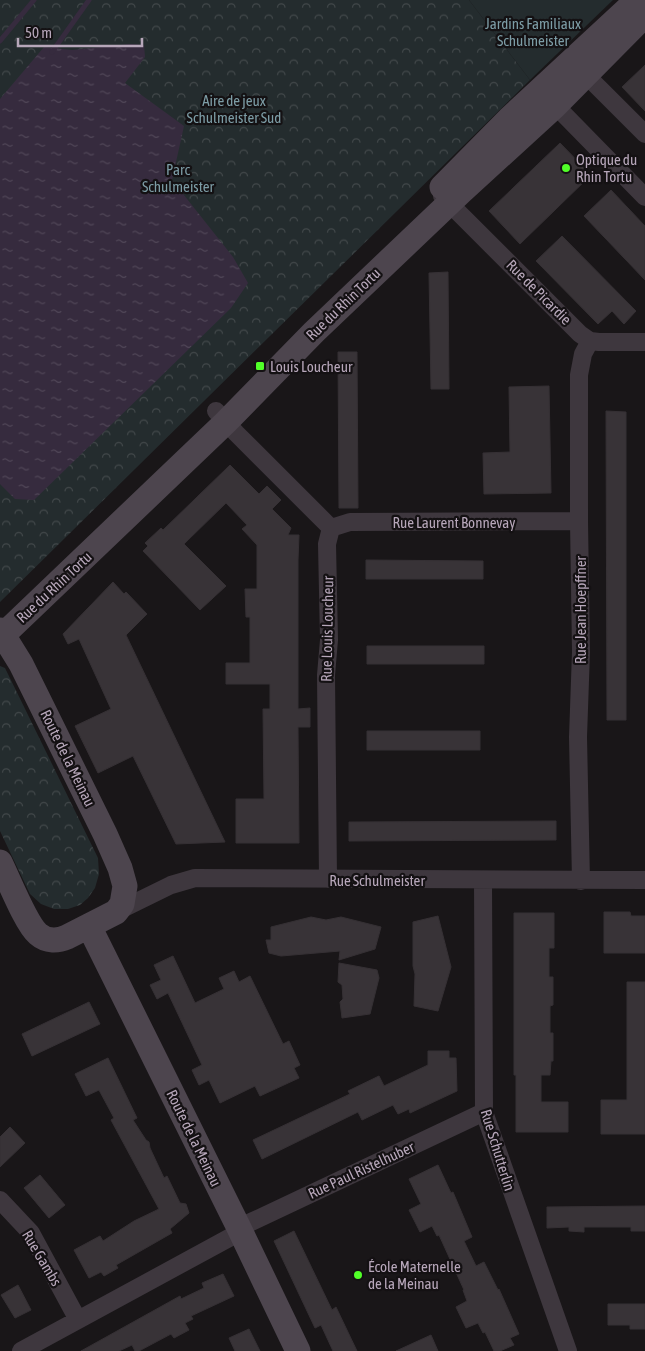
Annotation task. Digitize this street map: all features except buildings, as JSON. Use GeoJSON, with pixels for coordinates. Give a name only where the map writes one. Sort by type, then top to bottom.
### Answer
{"type":"FeatureCollection","features":[{"type":"Feature","properties":{"kind":"street","name":"Rue du Rhin Tortu"},"geometry":{"type":"LineString","coordinates":[[579,68],[637,0]]}},
{"type":"Feature","properties":{"kind":"street","name":"Rue du Rhin Tortu"},"geometry":{"type":"LineString","coordinates":[[1,631],[221,416],[314,332],[443,197],[579,68],[645,15]]}},
{"type":"Feature","properties":{"kind":"street"},"geometry":{"type":"LineString","coordinates":[[579,68],[645,134]]}},
{"type":"Feature","properties":{"kind":"street"},"geometry":{"type":"LineString","coordinates":[[547,98],[645,196]]}},
{"type":"Feature","properties":{"kind":"street","name":"Rue de Picardie"},"geometry":{"type":"LineString","coordinates":[[443,197],[580,334],[590,341]]}},
{"type":"Feature","properties":{"kind":"street"},"geometry":{"type":"LineString","coordinates":[[590,341],[645,342]]}},
{"type":"Feature","properties":{"kind":"street","name":"Rue Jean Hoepffner"},"geometry":{"type":"LineString","coordinates":[[581,881],[578,736],[581,643],[579,375],[583,354],[590,341]]}},
{"type":"Feature","properties":{"kind":"street"},"geometry":{"type":"LineString","coordinates":[[221,416],[331,528]]}},
{"type":"Feature","properties":{"kind":"street","name":"Rue Laurent Bonnevay"},"geometry":{"type":"LineString","coordinates":[[331,528],[350,522],[579,521]]}},
{"type":"Feature","properties":{"kind":"street","name":"Rue Louis Loucheur"},"geometry":{"type":"LineString","coordinates":[[328,879],[326,685],[329,640],[327,544],[331,528]]}},
{"type":"Feature","properties":{"kind":"street","name":"Route de la Meinau"},"geometry":{"type":"LineString","coordinates":[[1,631],[25,672],[120,868],[125,886],[122,904],[116,912]]}},
{"type":"Feature","properties":{"kind":"street"},"geometry":{"type":"LineString","coordinates":[[0,862],[30,924],[38,934],[48,940],[59,940],[116,912]]}},
{"type":"Feature","properties":{"kind":"street","name":"Rue Schulmeister"},"geometry":{"type":"LineString","coordinates":[[116,912],[171,885],[195,878],[645,880]]}},
{"type":"Feature","properties":{"kind":"street","name":"Rue Schutterlin"},"geometry":{"type":"LineString","coordinates":[[483,880],[484,1112],[568,1351]]}},
{"type":"Feature","properties":{"kind":"street","name":"Route de la Meinau"},"geometry":{"type":"LineString","coordinates":[[89,926],[298,1351]]}},
{"type":"Feature","properties":{"kind":"street","name":"Rue Paul Ristelhuber"},"geometry":{"type":"LineString","coordinates":[[22,1351],[251,1222],[484,1112]]}},
{"type":"Feature","properties":{"kind":"street","name":"Rue Gambs"},"geometry":{"type":"LineString","coordinates":[[0,1200],[31,1233],[78,1320]]}},
{"type":"Feature","properties":{"kind":"green space","name":"Parc Schulmeister"},"geometry":{"type":"Polygon","coordinates":[[[0,0],[469,0],[530,80],[0,602],[0,0]]]}},
{"type":"Feature","properties":{"kind":"green space","name":"Jardins Familiaux Schulmeister"},"geometry":{"type":"Polygon","coordinates":[[[469,0],[613,0],[530,80],[469,0]]]}},
{"type":"Feature","properties":{"kind":"green space"},"geometry":{"type":"Polygon","coordinates":[[[0,666],[5,668],[98,858],[99,874],[95,888],[80,905],[68,909],[54,909],[41,904],[30,894],[0,831],[0,666]]]}},
{"type":"Feature","properties":{"kind":"water"},"geometry":{"type":"Polygon","coordinates":[[[130,44],[144,45],[145,57],[125,83],[184,126],[172,180],[233,257],[248,283],[231,308],[34,500],[15,499],[0,484],[0,99],[44,47],[72,50],[130,44]]]}},
{"type":"Feature","properties":{"kind":"waterway"},"geometry":{"type":"LineString","coordinates":[[0,41],[34,0]]}},
{"type":"Feature","properties":{"kind":"waterway"},"geometry":{"type":"LineString","coordinates":[[52,52],[89,0]]}},
{"type":"Feature","properties":{"kind":"place","name":"Optique du Rhin Tortu"},"geometry":{"type":"Point","coordinates":[566,168]}},
{"type":"Feature","properties":{"kind":"place","name":"Louis Loucheur"},"geometry":{"type":"Point","coordinates":[260,366]}},
{"type":"Feature","properties":{"kind":"place","name":"École Maternelle de la Meinau"},"geometry":{"type":"Point","coordinates":[358,1275]}},
{"type":"Feature","properties":{"kind":"park label","name":"Aire de jeux Schulmeister Sud"},"geometry":{"type":"Point","coordinates":[234,108]}}]}
